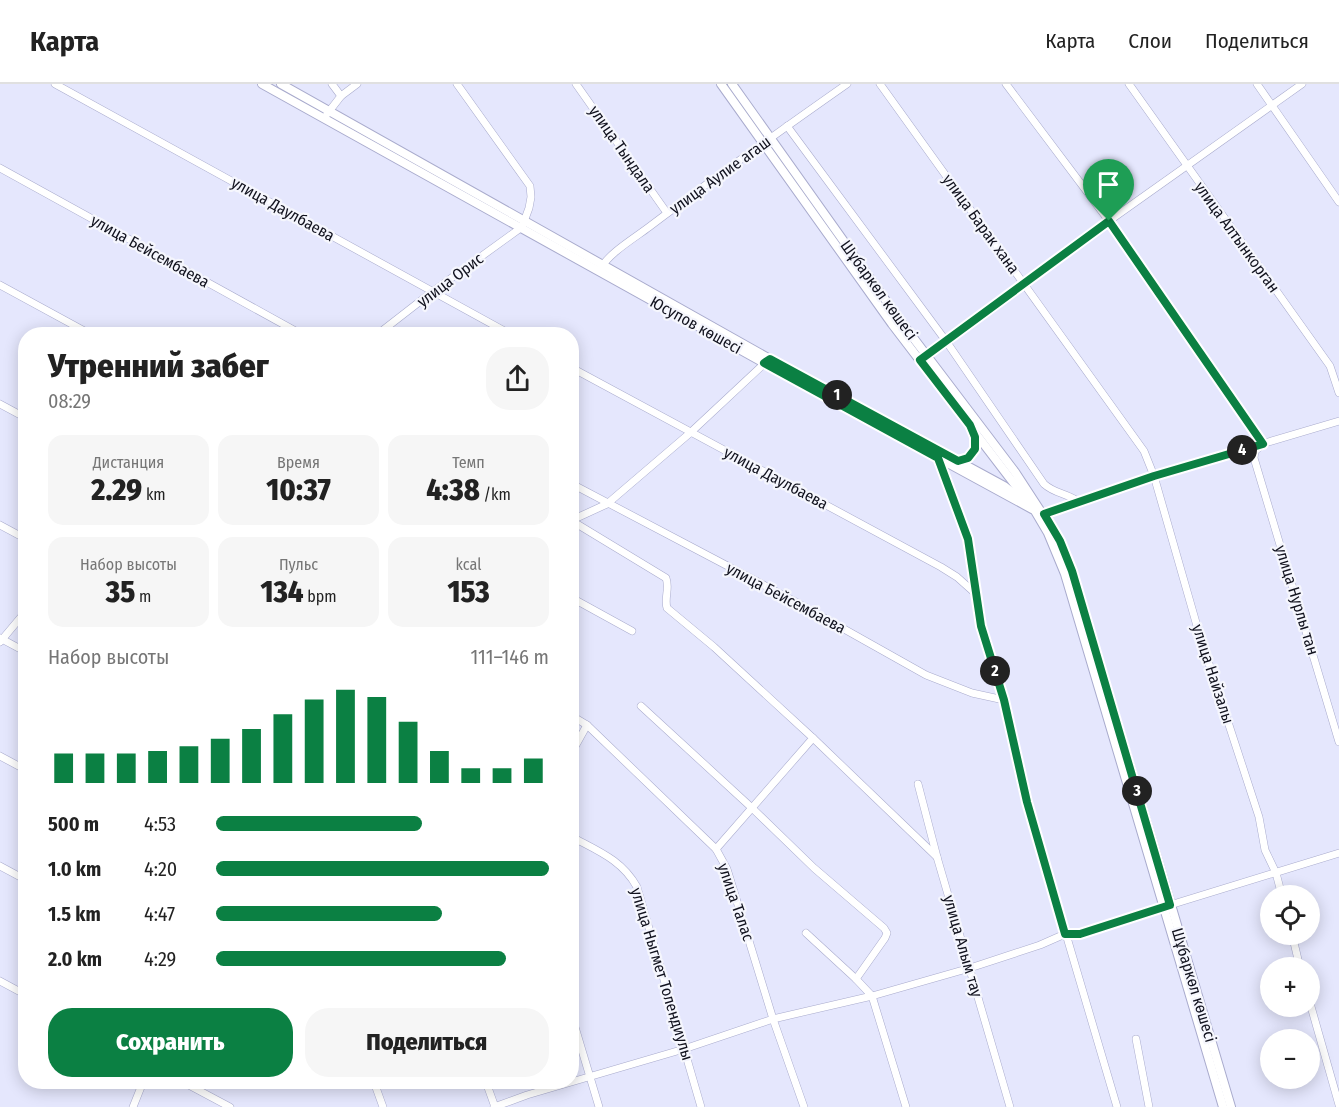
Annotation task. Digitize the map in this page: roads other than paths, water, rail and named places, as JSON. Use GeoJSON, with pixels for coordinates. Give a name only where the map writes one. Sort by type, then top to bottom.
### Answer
{"type":"FeatureCollection","features":[{"type":"Feature","properties":{"kind":"street","name":"улица Даулбаева"},"geometry":{"type":"LineString","coordinates":[[55,84],[497,327]]}},
{"type":"Feature","properties":{"kind":"street","name":"Юсупов көшесі"},"geometry":{"type":"LineString","coordinates":[[262,84],[326,115],[938,458],[1039,512]]}},
{"type":"Feature","properties":{"kind":"street","name":"Юсупов көшесі"},"geometry":{"type":"LineString","coordinates":[[280,84],[326,115]]}},
{"type":"Feature","properties":{"kind":"street"},"geometry":{"type":"LineString","coordinates":[[332,84],[341,96]]}},
{"type":"Feature","properties":{"kind":"street"},"geometry":{"type":"LineString","coordinates":[[326,115],[341,96],[357,84]]}},
{"type":"Feature","properties":{"kind":"street"},"geometry":{"type":"LineString","coordinates":[[457,84],[530,186],[531,197],[523,224]]}},
{"type":"Feature","properties":{"kind":"street","name":"улица Тындала"},"geometry":{"type":"LineString","coordinates":[[576,84],[667,213]]}},
{"type":"Feature","properties":{"kind":"street"},"geometry":{"type":"LineString","coordinates":[[721,84],[767,141]]}},
{"type":"Feature","properties":{"kind":"street","name":"Шұбаркөл көшесі"},"geometry":{"type":"LineString","coordinates":[[732,84],[767,141],[970,425],[1039,512]]}},
{"type":"Feature","properties":{"kind":"street","name":"улица Аулие агаш"},"geometry":{"type":"LineString","coordinates":[[601,268],[667,213],[847,84]]}},
{"type":"Feature","properties":{"kind":"street","name":"улица Барак хана"},"geometry":{"type":"LineString","coordinates":[[880,84],[1144,451]]}},
{"type":"Feature","properties":{"kind":"street"},"geometry":{"type":"LineString","coordinates":[[1006,84],[1109,221],[1263,444]]}},
{"type":"Feature","properties":{"kind":"street","name":"улица Алтынкорган"},"geometry":{"type":"LineString","coordinates":[[1129,84],[1330,366],[1339,393]]}},
{"type":"Feature","properties":{"kind":"street"},"geometry":{"type":"LineString","coordinates":[[1257,84],[1339,202]]}},
{"type":"Feature","properties":{"kind":"street"},"geometry":{"type":"LineString","coordinates":[[923,358],[1023,283],[1302,84]]}},
{"type":"Feature","properties":{"kind":"street"},"geometry":{"type":"LineString","coordinates":[[787,126],[946,341],[1044,484],[1051,490],[1070,496],[1079,502]]}},
{"type":"Feature","properties":{"kind":"street","name":"улица Бейсембаева"},"geometry":{"type":"LineString","coordinates":[[0,168],[288,327]]}},
{"type":"Feature","properties":{"kind":"street","name":"улица Орис"},"geometry":{"type":"LineString","coordinates":[[387,327],[523,224]]}},
{"type":"Feature","properties":{"kind":"street"},"geometry":{"type":"LineString","coordinates":[[0,285],[77,327]]}},
{"type":"Feature","properties":{"kind":"street","name":"Шұбаркөл көшесі"},"geometry":{"type":"LineString","coordinates":[[923,358],[1060,541],[1072,571],[1223,1107]]}},
{"type":"Feature","properties":{"kind":"street","name":"Юсупов көшесі"},"geometry":{"type":"LineString","coordinates":[[767,361],[1004,486],[1039,512]]}},
{"type":"Feature","properties":{"kind":"street"},"geometry":{"type":"LineString","coordinates":[[579,517],[607,504],[690,433],[767,361]]}},
{"type":"Feature","properties":{"kind":"street","name":"улица Даулбаева"},"geometry":{"type":"LineString","coordinates":[[579,372],[941,567],[957,577],[976,594]]}},
{"type":"Feature","properties":{"kind":"street"},"geometry":{"type":"LineString","coordinates":[[0,404],[18,414]]}},
{"type":"Feature","properties":{"kind":"street"},"geometry":{"type":"LineString","coordinates":[[1039,512],[1079,502],[1154,476],[1339,421]]}},
{"type":"Feature","properties":{"kind":"street"},"geometry":{"type":"LineString","coordinates":[[958,461],[968,458],[975,449],[975,437],[970,425]]}},
{"type":"Feature","properties":{"kind":"street","name":"улица Нурлы тан"},"geometry":{"type":"LineString","coordinates":[[1263,444],[1255,451],[1254,458],[1339,742]]}},
{"type":"Feature","properties":{"kind":"street","name":"улица Найзалы"},"geometry":{"type":"LineString","coordinates":[[1144,451],[1154,476],[1199,633],[1259,817],[1265,850],[1279,885]]}},
{"type":"Feature","properties":{"kind":"street"},"geometry":{"type":"LineString","coordinates":[[938,458],[968,539],[981,626],[1004,700],[1027,802],[1117,1107]]}},
{"type":"Feature","properties":{"kind":"street","name":"улица Бейсембаева"},"geometry":{"type":"LineString","coordinates":[[579,488],[796,602],[926,675],[972,693],[1004,700]]}},
{"type":"Feature","properties":{"kind":"street"},"geometry":{"type":"LineString","coordinates":[[579,524],[666,578],[669,584],[665,603],[667,608],[714,647],[813,738],[937,857]]}},
{"type":"Feature","properties":{"kind":"street"},"geometry":{"type":"LineString","coordinates":[[0,525],[18,535]]}},
{"type":"Feature","properties":{"kind":"street"},"geometry":{"type":"LineString","coordinates":[[579,602],[632,631]]}},
{"type":"Feature","properties":{"kind":"street"},"geometry":{"type":"LineString","coordinates":[[18,620],[1,639],[18,648]]}},
{"type":"Feature","properties":{"kind":"street"},"geometry":{"type":"LineString","coordinates":[[641,706],[814,868],[884,928],[885,938],[856,979]]}},
{"type":"Feature","properties":{"kind":"street","name":"улица Талас"},"geometry":{"type":"LineString","coordinates":[[579,720],[587,725],[716,849],[727,868],[773,1019],[804,1107]]}},
{"type":"Feature","properties":{"kind":"street"},"geometry":{"type":"LineString","coordinates":[[579,739],[587,725]]}},
{"type":"Feature","properties":{"kind":"street"},"geometry":{"type":"LineString","coordinates":[[716,849],[813,738]]}},
{"type":"Feature","properties":{"kind":"street"},"geometry":{"type":"LineString","coordinates":[[0,756],[18,766]]}},
{"type":"Feature","properties":{"kind":"street","name":"улица Алым тау"},"geometry":{"type":"LineString","coordinates":[[918,784],[1010,1107]]}},
{"type":"Feature","properties":{"kind":"street","name":"улица Ныгмет Толендиулы"},"geometry":{"type":"LineString","coordinates":[[579,841],[620,864],[630,873],[637,887],[701,1107]]}},
{"type":"Feature","properties":{"kind":"street"},"geometry":{"type":"LineString","coordinates":[[579,1080],[773,1019],[872,996],[970,968],[1040,945],[1065,934],[1080,934],[1339,853]]}},
{"type":"Feature","properties":{"kind":"street"},"geometry":{"type":"LineString","coordinates":[[0,866],[18,876]]}},
{"type":"Feature","properties":{"kind":"street","name":"Шұбаркөл көшесі"},"geometry":{"type":"LineString","coordinates":[[1167,906],[1231,1107]]}},
{"type":"Feature","properties":{"kind":"street"},"geometry":{"type":"LineString","coordinates":[[806,933],[872,996],[906,1107]]}},
{"type":"Feature","properties":{"kind":"street"},"geometry":{"type":"LineString","coordinates":[[0,981],[18,991]]}},
{"type":"Feature","properties":{"kind":"street"},"geometry":{"type":"LineString","coordinates":[[1314,1017],[1339,1105]]}},
{"type":"Feature","properties":{"kind":"street"},"geometry":{"type":"LineString","coordinates":[[1136,1039],[1149,1107]]}},
{"type":"Feature","properties":{"kind":"street"},"geometry":{"type":"LineString","coordinates":[[579,1040],[599,1107]]}},
{"type":"Feature","properties":{"kind":"street"},"geometry":{"type":"LineString","coordinates":[[133,1107],[141,1089]]}},
{"type":"Feature","properties":{"kind":"street"},"geometry":{"type":"LineString","coordinates":[[196,1089],[230,1107]]}},
{"type":"Feature","properties":{"kind":"street"},"geometry":{"type":"LineString","coordinates":[[377,1089],[383,1107]]}},
{"type":"Feature","properties":{"kind":"street"},"geometry":{"type":"LineString","coordinates":[[488,1089],[494,1107],[552,1089]]}}]}
